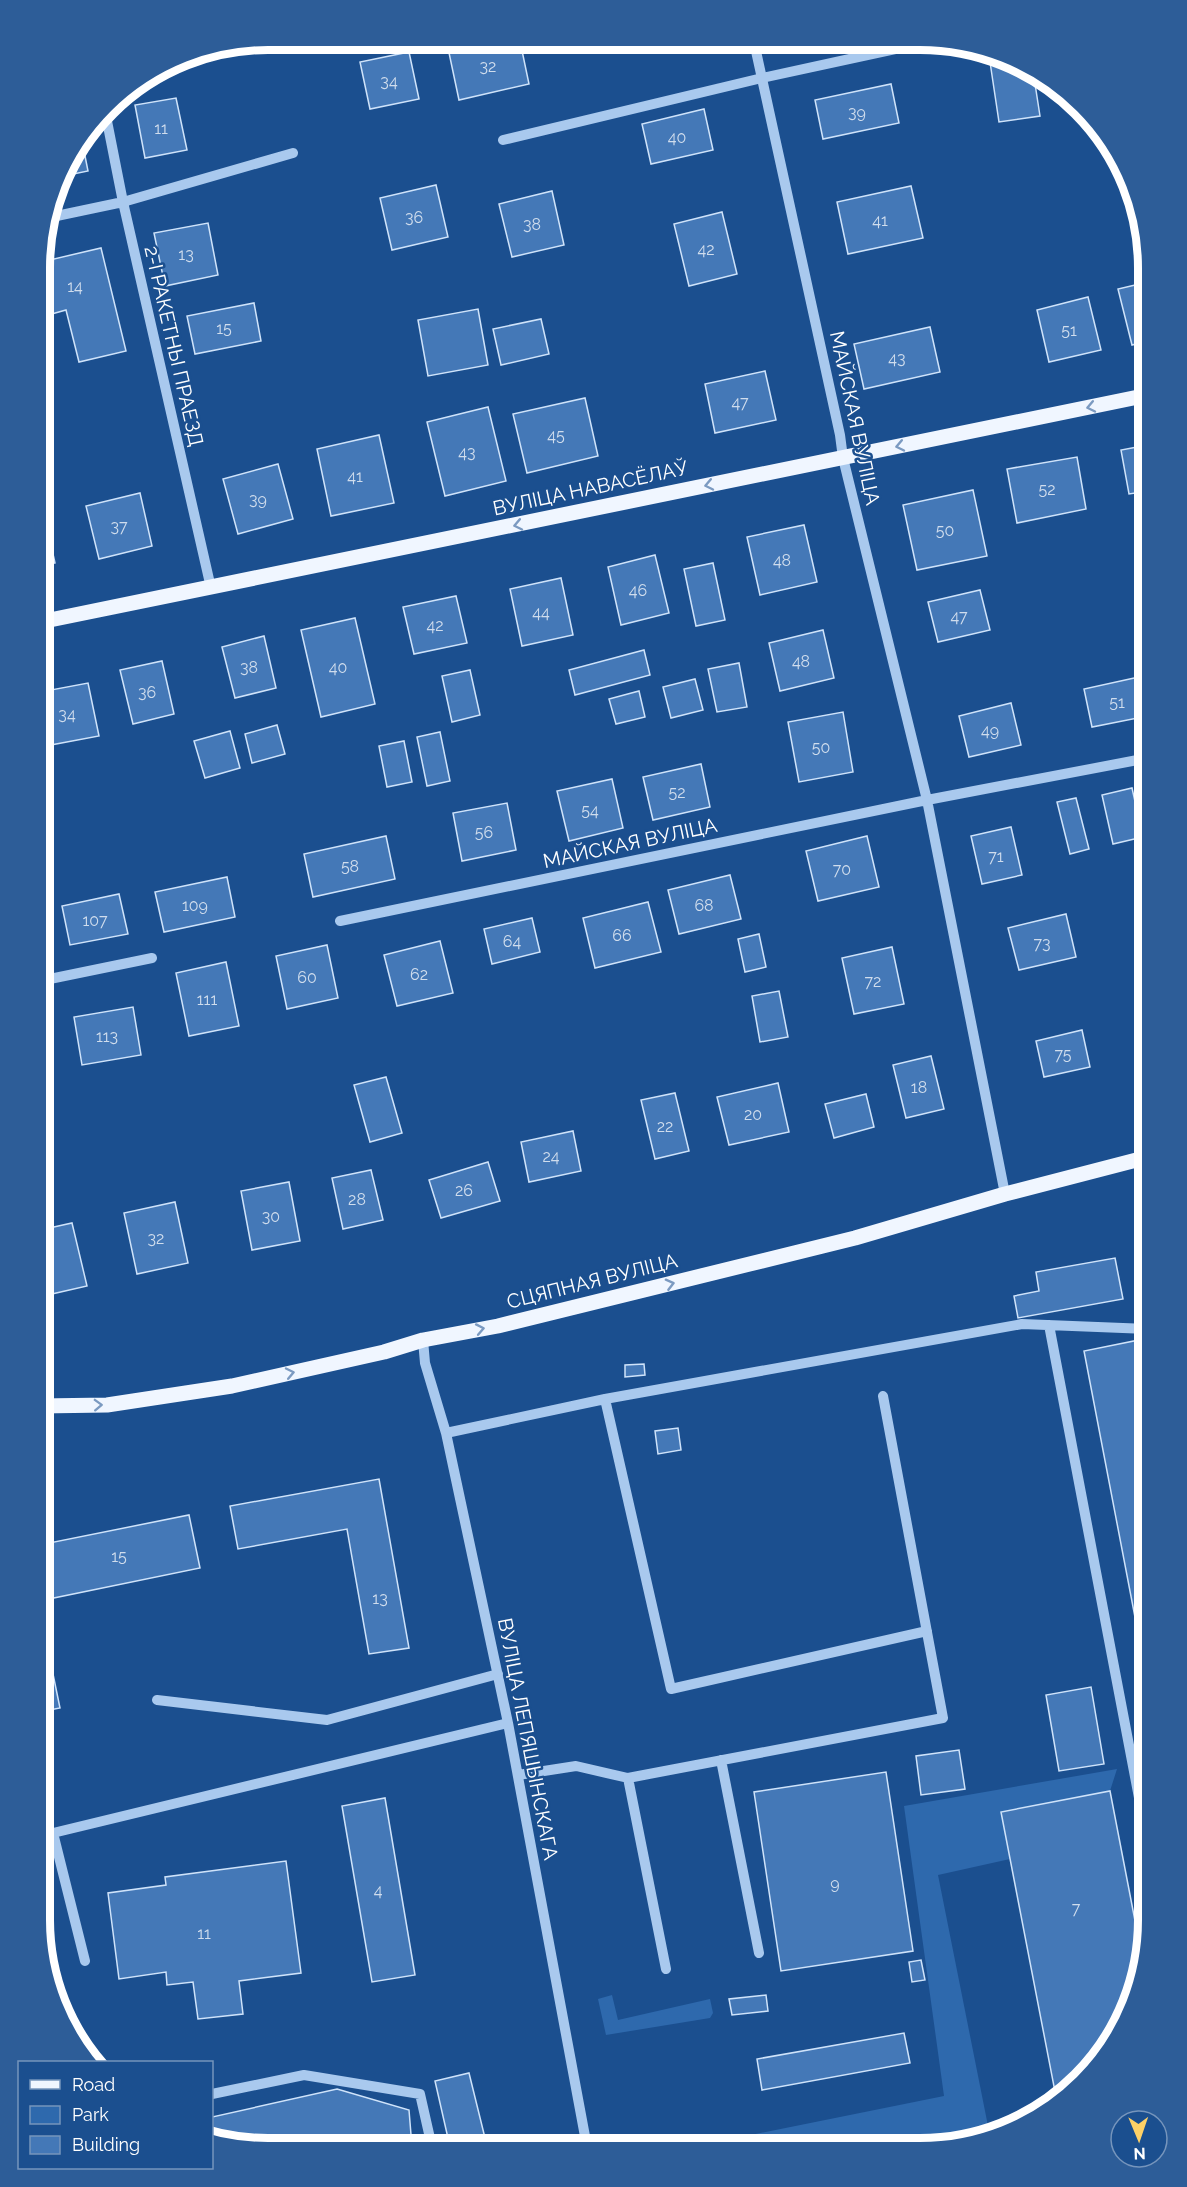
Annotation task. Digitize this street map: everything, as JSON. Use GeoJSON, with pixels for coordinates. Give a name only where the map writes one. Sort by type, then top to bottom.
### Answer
{"type":"FeatureCollection","features":[{"type":"Feature","properties":{"kind":"main road","name":"ВУЛІЦА НАВАСЁЛАЎ"},"geometry":{"type":"LineString","coordinates":[[50,620],[1138,397]]}},
{"type":"Feature","properties":{"kind":"main road","name":"СЦЯПНАЯ ВУЛІЦА"},"geometry":{"type":"LineString","coordinates":[[50,1406],[106,1405],[232,1386],[384,1352],[423,1340],[498,1326],[855,1238],[1005,1194],[1138,1161]]}},
{"type":"Feature","properties":{"kind":"street","name":"МАЙСКАЯ ВУЛІЦА"},"geometry":{"type":"LineString","coordinates":[[756,50],[840,435],[843,458],[927,800],[1005,1194]]}},
{"type":"Feature","properties":{"kind":"street"},"geometry":{"type":"LineString","coordinates":[[502,140],[891,50]]}},
{"type":"Feature","properties":{"kind":"street","name":"2-І РАКЕТНЫ ПРАЕЗД"},"geometry":{"type":"LineString","coordinates":[[107,120],[123,202],[211,588]]}},
{"type":"Feature","properties":{"kind":"street"},"geometry":{"type":"LineString","coordinates":[[56,216],[123,202],[293,153]]}},
{"type":"Feature","properties":{"kind":"street","name":"МАЙСКАЯ ВУЛІЦА"},"geometry":{"type":"LineString","coordinates":[[340,921],[927,800],[1138,760]]}},
{"type":"Feature","properties":{"kind":"street"},"geometry":{"type":"LineString","coordinates":[[50,979],[152,958]]}},
{"type":"Feature","properties":{"kind":"street"},"geometry":{"type":"LineString","coordinates":[[446,1433],[605,1399],[1022,1324],[1138,1329]]}},
{"type":"Feature","properties":{"kind":"street"},"geometry":{"type":"LineString","coordinates":[[1049,1325],[1138,1792]]}},
{"type":"Feature","properties":{"kind":"street","name":"ВУЛІЦА ЛЕПЯШЫНСКАГА"},"geometry":{"type":"LineString","coordinates":[[423,1340],[425,1364],[446,1433],[508,1723],[585,2138]]}},
{"type":"Feature","properties":{"kind":"street"},"geometry":{"type":"LineString","coordinates":[[518,1775],[576,1766],[628,1778],[943,1718],[883,1396]]}},
{"type":"Feature","properties":{"kind":"street"},"geometry":{"type":"LineString","coordinates":[[605,1399],[671,1689],[927,1631]]}},
{"type":"Feature","properties":{"kind":"street"},"geometry":{"type":"LineString","coordinates":[[157,1700],[327,1719],[498,1674]]}},
{"type":"Feature","properties":{"kind":"street"},"geometry":{"type":"LineString","coordinates":[[84,1961],[53,1833],[508,1723]]}},
{"type":"Feature","properties":{"kind":"street"},"geometry":{"type":"LineString","coordinates":[[722,1760],[759,1953]]}},
{"type":"Feature","properties":{"kind":"street"},"geometry":{"type":"LineString","coordinates":[[628,1778],[666,1969]]}},
{"type":"Feature","properties":{"kind":"street"},"geometry":{"type":"LineString","coordinates":[[213,2094],[304,2075],[420,2094],[430,2138]]}},
{"type":"Feature","properties":{"kind":"green space"},"geometry":{"type":"Polygon","coordinates":[[[1117,1769],[1110,1791],[1001,1812],[1010,1859],[938,1875],[988,2127],[948,2136],[920,2138],[736,2138],[944,2096],[904,1806],[1117,1769]]]}},
{"type":"Feature","properties":{"kind":"green space"},"geometry":{"type":"Polygon","coordinates":[[[612,1995],[618,2020],[710,1999],[713,2013],[710,2018],[606,2035],[598,1999],[612,1995]]]}},
{"type":"Feature","properties":{"kind":"building"},"geometry":{"type":"Polygon","coordinates":[[[448,50],[522,50],[529,84],[459,100],[448,50]]]}},
{"type":"Feature","properties":{"kind":"building"},"geometry":{"type":"Polygon","coordinates":[[[409,52],[419,99],[370,109],[360,62],[409,52]]]}},
{"type":"Feature","properties":{"kind":"building"},"geometry":{"type":"Polygon","coordinates":[[[990,62],[1035,82],[1040,116],[999,122],[990,62]]]}},
{"type":"Feature","properties":{"kind":"building"},"geometry":{"type":"Polygon","coordinates":[[[891,84],[899,123],[823,139],[815,100],[891,84]]]}},
{"type":"Feature","properties":{"kind":"building"},"geometry":{"type":"Polygon","coordinates":[[[176,98],[187,150],[145,158],[135,105],[176,98]]]}},
{"type":"Feature","properties":{"kind":"building"},"geometry":{"type":"Polygon","coordinates":[[[704,109],[713,150],[651,164],[642,124],[704,109]]]}},
{"type":"Feature","properties":{"kind":"building"},"geometry":{"type":"Polygon","coordinates":[[[84,150],[88,171],[70,175],[84,150]]]}},
{"type":"Feature","properties":{"kind":"building"},"geometry":{"type":"Polygon","coordinates":[[[436,185],[448,237],[392,250],[380,198],[436,185]]]}},
{"type":"Feature","properties":{"kind":"building"},"geometry":{"type":"Polygon","coordinates":[[[911,186],[923,238],[848,254],[837,202],[911,186]]]}},
{"type":"Feature","properties":{"kind":"building"},"geometry":{"type":"Polygon","coordinates":[[[552,191],[564,245],[512,257],[499,204],[552,191]]]}},
{"type":"Feature","properties":{"kind":"building"},"geometry":{"type":"Polygon","coordinates":[[[722,212],[737,274],[689,286],[674,224],[722,212]]]}},
{"type":"Feature","properties":{"kind":"building"},"geometry":{"type":"Polygon","coordinates":[[[208,223],[218,275],[165,286],[154,233],[208,223]]]}},
{"type":"Feature","properties":{"kind":"building"},"geometry":{"type":"Polygon","coordinates":[[[101,248],[126,351],[79,362],[66,310],[50,314],[50,260],[101,248]]]}},
{"type":"Feature","properties":{"kind":"building"},"geometry":{"type":"Polygon","coordinates":[[[1138,284],[1138,344],[1132,345],[1118,289],[1138,284]]]}},
{"type":"Feature","properties":{"kind":"building"},"geometry":{"type":"Polygon","coordinates":[[[1088,297],[1101,350],[1049,362],[1037,310],[1088,297]]]}},
{"type":"Feature","properties":{"kind":"building"},"geometry":{"type":"Polygon","coordinates":[[[254,303],[261,341],[195,354],[187,316],[254,303]]]}},
{"type":"Feature","properties":{"kind":"building"},"geometry":{"type":"Polygon","coordinates":[[[478,309],[488,365],[428,376],[418,320],[478,309]]]}},
{"type":"Feature","properties":{"kind":"building"},"geometry":{"type":"Polygon","coordinates":[[[541,319],[549,354],[501,365],[493,329],[541,319]]]}},
{"type":"Feature","properties":{"kind":"building"},"geometry":{"type":"Polygon","coordinates":[[[930,327],[940,372],[864,389],[854,344],[930,327]]]}},
{"type":"Feature","properties":{"kind":"building"},"geometry":{"type":"Polygon","coordinates":[[[765,371],[776,420],[715,433],[705,384],[765,371]]]}},
{"type":"Feature","properties":{"kind":"building"},"geometry":{"type":"Polygon","coordinates":[[[585,398],[598,456],[527,473],[513,414],[585,398]]]}},
{"type":"Feature","properties":{"kind":"building"},"geometry":{"type":"Polygon","coordinates":[[[488,407],[506,481],[445,496],[427,422],[488,407]]]}},
{"type":"Feature","properties":{"kind":"building"},"geometry":{"type":"Polygon","coordinates":[[[379,435],[394,503],[331,516],[317,449],[379,435]]]}},
{"type":"Feature","properties":{"kind":"building"},"geometry":{"type":"Polygon","coordinates":[[[1138,447],[1138,493],[1129,494],[1121,450],[1138,447]]]}},
{"type":"Feature","properties":{"kind":"building"},"geometry":{"type":"Polygon","coordinates":[[[1077,457],[1086,509],[1017,523],[1007,469],[1077,457]]]}},
{"type":"Feature","properties":{"kind":"building"},"geometry":{"type":"Polygon","coordinates":[[[278,464],[293,519],[238,534],[223,479],[278,464]]]}},
{"type":"Feature","properties":{"kind":"building"},"geometry":{"type":"Polygon","coordinates":[[[973,490],[987,556],[917,570],[903,505],[973,490]]]}},
{"type":"Feature","properties":{"kind":"building"},"geometry":{"type":"Polygon","coordinates":[[[140,493],[152,546],[99,559],[86,506],[140,493]]]}},
{"type":"Feature","properties":{"kind":"building"},"geometry":{"type":"Polygon","coordinates":[[[804,525],[817,582],[760,595],[747,537],[804,525]]]}},
{"type":"Feature","properties":{"kind":"building"},"geometry":{"type":"Polygon","coordinates":[[[50,540],[55,563],[50,564],[50,540]]]}},
{"type":"Feature","properties":{"kind":"building"},"geometry":{"type":"Polygon","coordinates":[[[655,555],[669,613],[621,625],[608,567],[655,555]]]}},
{"type":"Feature","properties":{"kind":"building"},"geometry":{"type":"Polygon","coordinates":[[[713,563],[725,620],[696,626],[684,569],[713,563]]]}},
{"type":"Feature","properties":{"kind":"building"},"geometry":{"type":"Polygon","coordinates":[[[561,578],[573,635],[522,646],[510,589],[561,578]]]}},
{"type":"Feature","properties":{"kind":"building"},"geometry":{"type":"Polygon","coordinates":[[[980,590],[990,630],[938,642],[928,602],[980,590]]]}},
{"type":"Feature","properties":{"kind":"building"},"geometry":{"type":"Polygon","coordinates":[[[456,596],[467,643],[414,654],[403,607],[456,596]]]}},
{"type":"Feature","properties":{"kind":"building"},"geometry":{"type":"Polygon","coordinates":[[[355,618],[375,704],[321,717],[301,630],[355,618]]]}},
{"type":"Feature","properties":{"kind":"building"},"geometry":{"type":"Polygon","coordinates":[[[823,630],[834,678],[780,691],[769,643],[823,630]]]}},
{"type":"Feature","properties":{"kind":"building"},"geometry":{"type":"Polygon","coordinates":[[[264,636],[276,688],[235,698],[222,647],[264,636]]]}},
{"type":"Feature","properties":{"kind":"building"},"geometry":{"type":"Polygon","coordinates":[[[644,650],[650,675],[575,695],[569,670],[644,650]]]}},
{"type":"Feature","properties":{"kind":"building"},"geometry":{"type":"Polygon","coordinates":[[[162,661],[174,714],[133,724],[120,670],[162,661]]]}},
{"type":"Feature","properties":{"kind":"building"},"geometry":{"type":"Polygon","coordinates":[[[739,663],[747,707],[717,712],[708,669],[739,663]]]}},
{"type":"Feature","properties":{"kind":"building"},"geometry":{"type":"Polygon","coordinates":[[[470,670],[480,715],[452,722],[442,676],[470,670]]]}},
{"type":"Feature","properties":{"kind":"building"},"geometry":{"type":"Polygon","coordinates":[[[1138,677],[1138,718],[1092,727],[1084,689],[1138,677]]]}},
{"type":"Feature","properties":{"kind":"building"},"geometry":{"type":"Polygon","coordinates":[[[695,679],[703,710],[671,718],[663,687],[695,679]]]}},
{"type":"Feature","properties":{"kind":"building"},"geometry":{"type":"Polygon","coordinates":[[[88,683],[99,736],[50,745],[50,690],[88,683]]]}},
{"type":"Feature","properties":{"kind":"building"},"geometry":{"type":"Polygon","coordinates":[[[639,691],[645,717],[616,724],[609,699],[639,691]]]}},
{"type":"Feature","properties":{"kind":"building"},"geometry":{"type":"Polygon","coordinates":[[[1011,703],[1021,745],[969,757],[959,716],[1011,703]]]}},
{"type":"Feature","properties":{"kind":"building"},"geometry":{"type":"Polygon","coordinates":[[[843,712],[853,772],[799,782],[788,722],[843,712]]]}},
{"type":"Feature","properties":{"kind":"building"},"geometry":{"type":"Polygon","coordinates":[[[277,725],[285,754],[252,763],[245,734],[277,725]]]}},
{"type":"Feature","properties":{"kind":"building"},"geometry":{"type":"Polygon","coordinates":[[[230,731],[240,768],[205,778],[194,741],[230,731]]]}},
{"type":"Feature","properties":{"kind":"building"},"geometry":{"type":"Polygon","coordinates":[[[440,732],[450,781],[427,786],[417,737],[440,732]]]}},
{"type":"Feature","properties":{"kind":"building"},"geometry":{"type":"Polygon","coordinates":[[[404,741],[412,782],[387,787],[379,746],[404,741]]]}},
{"type":"Feature","properties":{"kind":"building"},"geometry":{"type":"Polygon","coordinates":[[[701,764],[710,807],[653,820],[643,777],[701,764]]]}},
{"type":"Feature","properties":{"kind":"building"},"geometry":{"type":"Polygon","coordinates":[[[612,779],[623,828],[569,841],[557,791],[612,779]]]}},
{"type":"Feature","properties":{"kind":"building"},"geometry":{"type":"Polygon","coordinates":[[[1132,788],[1138,815],[1138,838],[1113,844],[1102,795],[1132,788]]]}},
{"type":"Feature","properties":{"kind":"building"},"geometry":{"type":"Polygon","coordinates":[[[1076,798],[1089,849],[1070,854],[1057,802],[1076,798]]]}},
{"type":"Feature","properties":{"kind":"building"},"geometry":{"type":"Polygon","coordinates":[[[507,803],[516,850],[462,861],[453,813],[507,803]]]}},
{"type":"Feature","properties":{"kind":"building"},"geometry":{"type":"Polygon","coordinates":[[[1011,827],[1022,875],[982,884],[971,836],[1011,827]]]}},
{"type":"Feature","properties":{"kind":"building"},"geometry":{"type":"Polygon","coordinates":[[[386,836],[395,879],[313,897],[304,854],[386,836]]]}},
{"type":"Feature","properties":{"kind":"building"},"geometry":{"type":"Polygon","coordinates":[[[867,836],[879,887],[818,901],[806,851],[867,836]]]}},
{"type":"Feature","properties":{"kind":"building"},"geometry":{"type":"Polygon","coordinates":[[[730,875],[741,919],[679,934],[668,890],[730,875]]]}},
{"type":"Feature","properties":{"kind":"building"},"geometry":{"type":"Polygon","coordinates":[[[227,877],[235,917],[164,932],[155,892],[227,877]]]}},
{"type":"Feature","properties":{"kind":"building"},"geometry":{"type":"Polygon","coordinates":[[[119,894],[128,934],[70,945],[62,906],[119,894]]]}},
{"type":"Feature","properties":{"kind":"building"},"geometry":{"type":"Polygon","coordinates":[[[648,902],[661,952],[595,968],[583,918],[648,902]]]}},
{"type":"Feature","properties":{"kind":"building"},"geometry":{"type":"Polygon","coordinates":[[[1066,914],[1076,957],[1019,970],[1008,928],[1066,914]]]}},
{"type":"Feature","properties":{"kind":"building"},"geometry":{"type":"Polygon","coordinates":[[[532,918],[540,952],[492,964],[484,929],[532,918]]]}},
{"type":"Feature","properties":{"kind":"building"},"geometry":{"type":"Polygon","coordinates":[[[759,934],[766,967],[745,972],[738,939],[759,934]]]}},
{"type":"Feature","properties":{"kind":"building"},"geometry":{"type":"Polygon","coordinates":[[[440,941],[453,993],[397,1006],[384,955],[440,941]]]}},
{"type":"Feature","properties":{"kind":"building"},"geometry":{"type":"Polygon","coordinates":[[[327,945],[338,998],[287,1009],[276,956],[327,945]]]}},
{"type":"Feature","properties":{"kind":"building"},"geometry":{"type":"Polygon","coordinates":[[[892,947],[904,1004],[854,1014],[842,958],[892,947]]]}},
{"type":"Feature","properties":{"kind":"building"},"geometry":{"type":"Polygon","coordinates":[[[226,962],[239,1026],[189,1036],[176,973],[226,962]]]}},
{"type":"Feature","properties":{"kind":"building"},"geometry":{"type":"Polygon","coordinates":[[[779,991],[788,1037],[760,1042],[752,996],[779,991]]]}},
{"type":"Feature","properties":{"kind":"building"},"geometry":{"type":"Polygon","coordinates":[[[133,1007],[141,1055],[82,1065],[74,1017],[133,1007]]]}},
{"type":"Feature","properties":{"kind":"building"},"geometry":{"type":"Polygon","coordinates":[[[1082,1030],[1090,1067],[1044,1077],[1036,1041],[1082,1030]]]}},
{"type":"Feature","properties":{"kind":"building"},"geometry":{"type":"Polygon","coordinates":[[[931,1056],[944,1109],[906,1118],[893,1065],[931,1056]]]}},
{"type":"Feature","properties":{"kind":"building"},"geometry":{"type":"Polygon","coordinates":[[[386,1077],[402,1133],[370,1142],[354,1085],[386,1077]]]}},
{"type":"Feature","properties":{"kind":"building"},"geometry":{"type":"Polygon","coordinates":[[[778,1083],[789,1132],[729,1145],[717,1097],[778,1083]]]}},
{"type":"Feature","properties":{"kind":"building"},"geometry":{"type":"Polygon","coordinates":[[[675,1093],[689,1151],[655,1159],[641,1100],[675,1093]]]}},
{"type":"Feature","properties":{"kind":"building"},"geometry":{"type":"Polygon","coordinates":[[[866,1094],[874,1127],[834,1138],[825,1104],[866,1094]]]}},
{"type":"Feature","properties":{"kind":"building"},"geometry":{"type":"Polygon","coordinates":[[[573,1131],[581,1171],[529,1182],[521,1142],[573,1131]]]}},
{"type":"Feature","properties":{"kind":"building"},"geometry":{"type":"Polygon","coordinates":[[[488,1162],[500,1201],[441,1218],[429,1180],[488,1162]]]}},
{"type":"Feature","properties":{"kind":"building"},"geometry":{"type":"Polygon","coordinates":[[[371,1170],[383,1220],[343,1229],[332,1178],[371,1170]]]}},
{"type":"Feature","properties":{"kind":"building"},"geometry":{"type":"Polygon","coordinates":[[[289,1182],[300,1241],[252,1250],[241,1191],[289,1182]]]}},
{"type":"Feature","properties":{"kind":"building"},"geometry":{"type":"Polygon","coordinates":[[[175,1202],[188,1263],[137,1274],[124,1213],[175,1202]]]}},
{"type":"Feature","properties":{"kind":"building"},"geometry":{"type":"Polygon","coordinates":[[[72,1223],[87,1286],[50,1294],[50,1228],[72,1223]]]}},
{"type":"Feature","properties":{"kind":"building"},"geometry":{"type":"Polygon","coordinates":[[[1115,1258],[1123,1299],[1018,1318],[1014,1296],[1039,1291],[1036,1272],[1115,1258]]]}},
{"type":"Feature","properties":{"kind":"building"},"geometry":{"type":"Polygon","coordinates":[[[1138,1340],[1138,1633],[1084,1351],[1138,1340]]]}},
{"type":"Feature","properties":{"kind":"building"},"geometry":{"type":"Polygon","coordinates":[[[644,1364],[645,1375],[625,1377],[625,1365],[644,1364]]]}},
{"type":"Feature","properties":{"kind":"building"},"geometry":{"type":"Polygon","coordinates":[[[678,1428],[681,1450],[658,1454],[655,1431],[678,1428]]]}},
{"type":"Feature","properties":{"kind":"building"},"geometry":{"type":"Polygon","coordinates":[[[379,1479],[409,1648],[369,1654],[347,1529],[238,1549],[230,1506],[379,1479]]]}},
{"type":"Feature","properties":{"kind":"building"},"geometry":{"type":"Polygon","coordinates":[[[189,1515],[200,1568],[50,1599],[50,1543],[189,1515]]]}},
{"type":"Feature","properties":{"kind":"building"},"geometry":{"type":"Polygon","coordinates":[[[50,1659],[60,1708],[50,1710],[50,1659]]]}},
{"type":"Feature","properties":{"kind":"building"},"geometry":{"type":"Polygon","coordinates":[[[1091,1687],[1104,1764],[1059,1771],[1046,1695],[1091,1687]]]}},
{"type":"Feature","properties":{"kind":"building"},"geometry":{"type":"Polygon","coordinates":[[[959,1750],[965,1789],[921,1795],[916,1756],[959,1750]]]}},
{"type":"Feature","properties":{"kind":"building"},"geometry":{"type":"Polygon","coordinates":[[[886,1772],[913,1951],[781,1971],[754,1792],[886,1772]]]}},
{"type":"Feature","properties":{"kind":"building"},"geometry":{"type":"Polygon","coordinates":[[[1110,1791],[1137,1932],[1136,1948],[1126,1990],[1108,2029],[1084,2063],[1055,2091],[1001,1812],[1110,1791]]]}},
{"type":"Feature","properties":{"kind":"building"},"geometry":{"type":"Polygon","coordinates":[[[385,1798],[415,1975],[372,1982],[342,1806],[385,1798]]]}},
{"type":"Feature","properties":{"kind":"building"},"geometry":{"type":"Polygon","coordinates":[[[286,1861],[301,1973],[239,1981],[243,2014],[198,2019],[193,1982],[167,1985],[166,1972],[119,1979],[108,1893],[166,1885],[165,1877],[286,1861]]]}},
{"type":"Feature","properties":{"kind":"building"},"geometry":{"type":"Polygon","coordinates":[[[921,1960],[925,1980],[912,1982],[909,1962],[921,1960]]]}},
{"type":"Feature","properties":{"kind":"building"},"geometry":{"type":"Polygon","coordinates":[[[766,1995],[768,2011],[732,2015],[729,1999],[766,1995]]]}},
{"type":"Feature","properties":{"kind":"building"},"geometry":{"type":"Polygon","coordinates":[[[904,2033],[910,2063],[762,2090],[757,2059],[904,2033]]]}},
{"type":"Feature","properties":{"kind":"building"},"geometry":{"type":"Polygon","coordinates":[[[469,2073],[485,2138],[448,2138],[435,2081],[469,2073]]]}},
{"type":"Feature","properties":{"kind":"building"},"geometry":{"type":"Polygon","coordinates":[[[337,2089],[409,2110],[411,2138],[239,2136],[213,2130],[213,2117],[337,2089]]]}}]}
